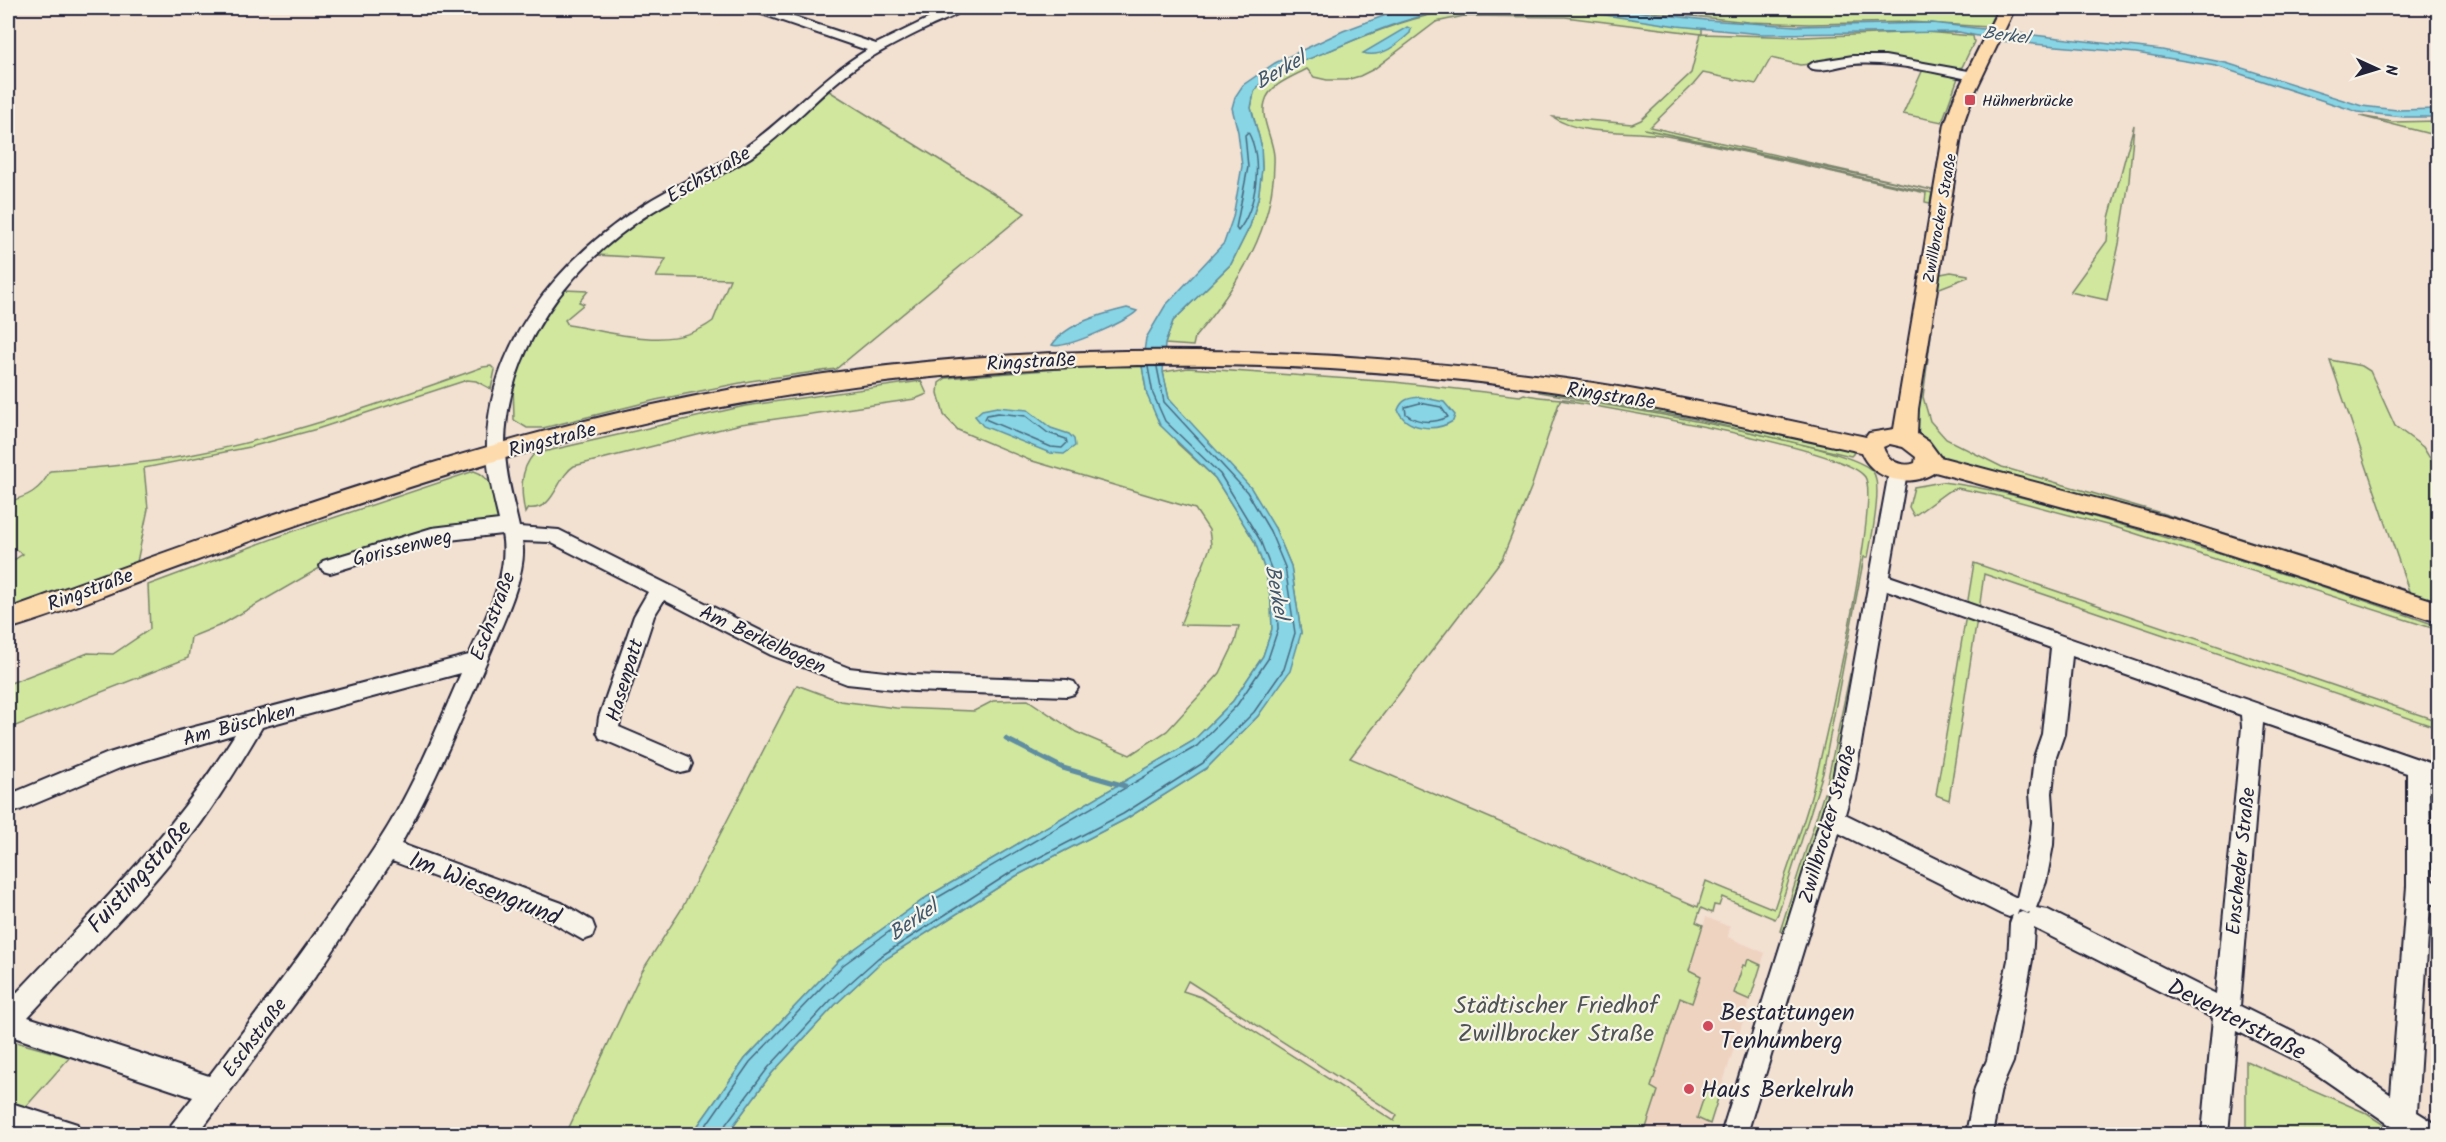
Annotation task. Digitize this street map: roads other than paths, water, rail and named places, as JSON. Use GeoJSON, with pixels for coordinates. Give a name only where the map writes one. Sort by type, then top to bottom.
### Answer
{"type":"FeatureCollection","features":[{"type":"Feature","properties":{"kind":"main road","name":"Zwillbrocker Straße"},"geometry":{"type":"LineString","coordinates":[[1905,438],[1907,409],[1954,124],[1960,105],[2007,8]]}},
{"type":"Feature","properties":{"kind":"main road","name":"Ringstraße"},"geometry":{"type":"LineString","coordinates":[[8,619],[274,522],[496,453],[698,403],[824,381],[954,366],[1119,357],[1315,361],[1516,380],[1706,411],[1871,446]]}},
{"type":"Feature","properties":{"kind":"main road"},"geometry":{"type":"LineString","coordinates":[[1905,438],[1920,446],[1928,457],[1928,462],[1921,470],[1898,472],[1889,469],[1875,458],[1871,446],[1877,439],[1905,438]]}},
{"type":"Feature","properties":{"kind":"main road"},"geometry":{"type":"LineString","coordinates":[[1928,462],[2049,491],[2220,540],[2439,612]]}},
{"type":"Feature","properties":{"kind":"street"},"geometry":{"type":"LineString","coordinates":[[757,8],[877,49]]}},
{"type":"Feature","properties":{"kind":"street","name":"Eschstraße"},"geometry":{"type":"LineString","coordinates":[[182,1134],[312,961],[386,849],[416,796],[476,661],[501,600],[513,561],[514,547],[496,453],[496,426],[502,387],[512,358],[545,302],[574,268],[616,231],[647,209],[725,166],[771,136],[828,83],[877,49],[960,8]]}},
{"type":"Feature","properties":{"kind":"street"},"geometry":{"type":"LineString","coordinates":[[1814,66],[1853,60],[1885,60],[1974,76]]}},
{"type":"Feature","properties":{"kind":"street","name":"Zwillbrocker Straße"},"geometry":{"type":"LineString","coordinates":[[1734,1134],[1844,779],[1898,472]]}},
{"type":"Feature","properties":{"kind":"street","name":"Gorissenweg"},"geometry":{"type":"LineString","coordinates":[[330,566],[432,536],[511,530]]}},
{"type":"Feature","properties":{"kind":"street","name":"Am Berkelbogen"},"geometry":{"type":"LineString","coordinates":[[511,530],[563,540],[778,650],[847,676],[913,684],[1067,688]]}},
{"type":"Feature","properties":{"kind":"street"},"geometry":{"type":"LineString","coordinates":[[1879,580],[2428,772],[2429,891],[2403,1118]]}},
{"type":"Feature","properties":{"kind":"street","name":"Hasenpatt"},"geometry":{"type":"LineString","coordinates":[[661,590],[650,603],[644,616],[610,717],[608,732],[681,764]]}},
{"type":"Feature","properties":{"kind":"street"},"geometry":{"type":"LineString","coordinates":[[1979,1134],[1988,1088],[2000,1062],[2019,960],[2024,912],[2034,882],[2041,845],[2043,822],[2041,793],[2045,757],[2053,734],[2062,658],[2061,644]]}},
{"type":"Feature","properties":{"kind":"street","name":"Am Büschken"},"geometry":{"type":"LineString","coordinates":[[8,805],[114,761],[179,740],[476,661]]}},
{"type":"Feature","properties":{"kind":"street","name":"Enscheder Straße"},"geometry":{"type":"LineString","coordinates":[[2215,1134],[2253,727],[2251,711]]}},
{"type":"Feature","properties":{"kind":"street","name":"Fuistingstraße"},"geometry":{"type":"LineString","coordinates":[[8,1021],[142,876],[191,818],[217,783],[254,721]]}},
{"type":"Feature","properties":{"kind":"street","name":"Deventerstraße"},"geometry":{"type":"LineString","coordinates":[[1832,818],[2308,1053],[2426,1134]]}},
{"type":"Feature","properties":{"kind":"street","name":"Im Wiesengrund"},"geometry":{"type":"LineString","coordinates":[[386,849],[554,911],[583,929]]}},
{"type":"Feature","properties":{"kind":"street"},"geometry":{"type":"LineString","coordinates":[[8,1021],[213,1092]]}},
{"type":"Feature","properties":{"kind":"street"},"geometry":{"type":"LineString","coordinates":[[8,1115],[67,1134]]}},
{"type":"Feature","properties":{"kind":"water","name":"Berkel"},"geometry":{"type":"Polygon","coordinates":[[[1419,8],[1471,8],[1436,13],[1387,27],[1297,64],[1259,85],[1254,92],[1251,108],[1261,144],[1262,169],[1258,199],[1250,226],[1231,264],[1173,321],[1165,344],[1163,372],[1169,399],[1251,488],[1275,528],[1291,566],[1301,633],[1290,671],[1258,716],[1207,768],[1126,819],[1016,876],[881,962],[835,1005],[772,1073],[727,1134],[692,1134],[745,1059],[839,960],[927,897],[1193,741],[1233,701],[1263,656],[1272,629],[1271,602],[1266,573],[1255,542],[1215,478],[1160,425],[1147,395],[1142,366],[1146,338],[1165,306],[1224,243],[1233,217],[1242,166],[1238,132],[1232,108],[1235,97],[1243,85],[1275,63],[1343,31],[1386,15],[1419,8]]]}},
{"type":"Feature","properties":{"kind":"water","name":"Berkel"},"geometry":{"type":"Polygon","coordinates":[[[1519,8],[1608,8],[1706,20],[1796,26],[1932,23],[2162,50],[2226,63],[2362,106],[2397,110],[2438,109],[2438,117],[2404,117],[2358,112],[2216,66],[2136,53],[2001,41],[1959,32],[1761,34],[1677,26],[1579,11],[1519,8]]]}},
{"type":"Feature","properties":{"kind":"water"},"geometry":{"type":"Polygon","coordinates":[[[1407,27],[1411,29],[1410,33],[1389,49],[1376,54],[1363,53],[1407,27]]]}},
{"type":"Feature","properties":{"kind":"water"},"geometry":{"type":"Polygon","coordinates":[[[1127,308],[1137,311],[1096,334],[1069,343],[1052,345],[1076,325],[1127,308]]]}},
{"type":"Feature","properties":{"kind":"water"},"geometry":{"type":"Polygon","coordinates":[[[1420,397],[1444,402],[1455,415],[1453,421],[1430,428],[1408,422],[1398,410],[1406,400],[1420,397]]]}},
{"type":"Feature","properties":{"kind":"water"},"geometry":{"type":"Polygon","coordinates":[[[997,407],[1028,410],[1051,428],[1069,434],[1074,439],[1075,446],[1064,454],[1050,453],[983,426],[975,416],[982,410],[997,407]]]}},
{"type":"Feature","properties":{"kind":"waterway"},"geometry":{"type":"LineString","coordinates":[[1006,739],[1063,768],[1125,786]]}},
{"type":"Feature","properties":{"kind":"place","name":"Hühnerbrücke"},"geometry":{"type":"Point","coordinates":[1970,100]}},
{"type":"Feature","properties":{"kind":"place","name":"Bestattungen Tenhumberg"},"geometry":{"type":"Point","coordinates":[1708,1026]}},
{"type":"Feature","properties":{"kind":"place","name":"Haus Berkelruh"},"geometry":{"type":"Point","coordinates":[1689,1089]}},
{"type":"Feature","properties":{"kind":"park label","name":"Städtischer Friedhof Zwillbrocker Straße"},"geometry":{"type":"Point","coordinates":[1556,1019]}}]}
